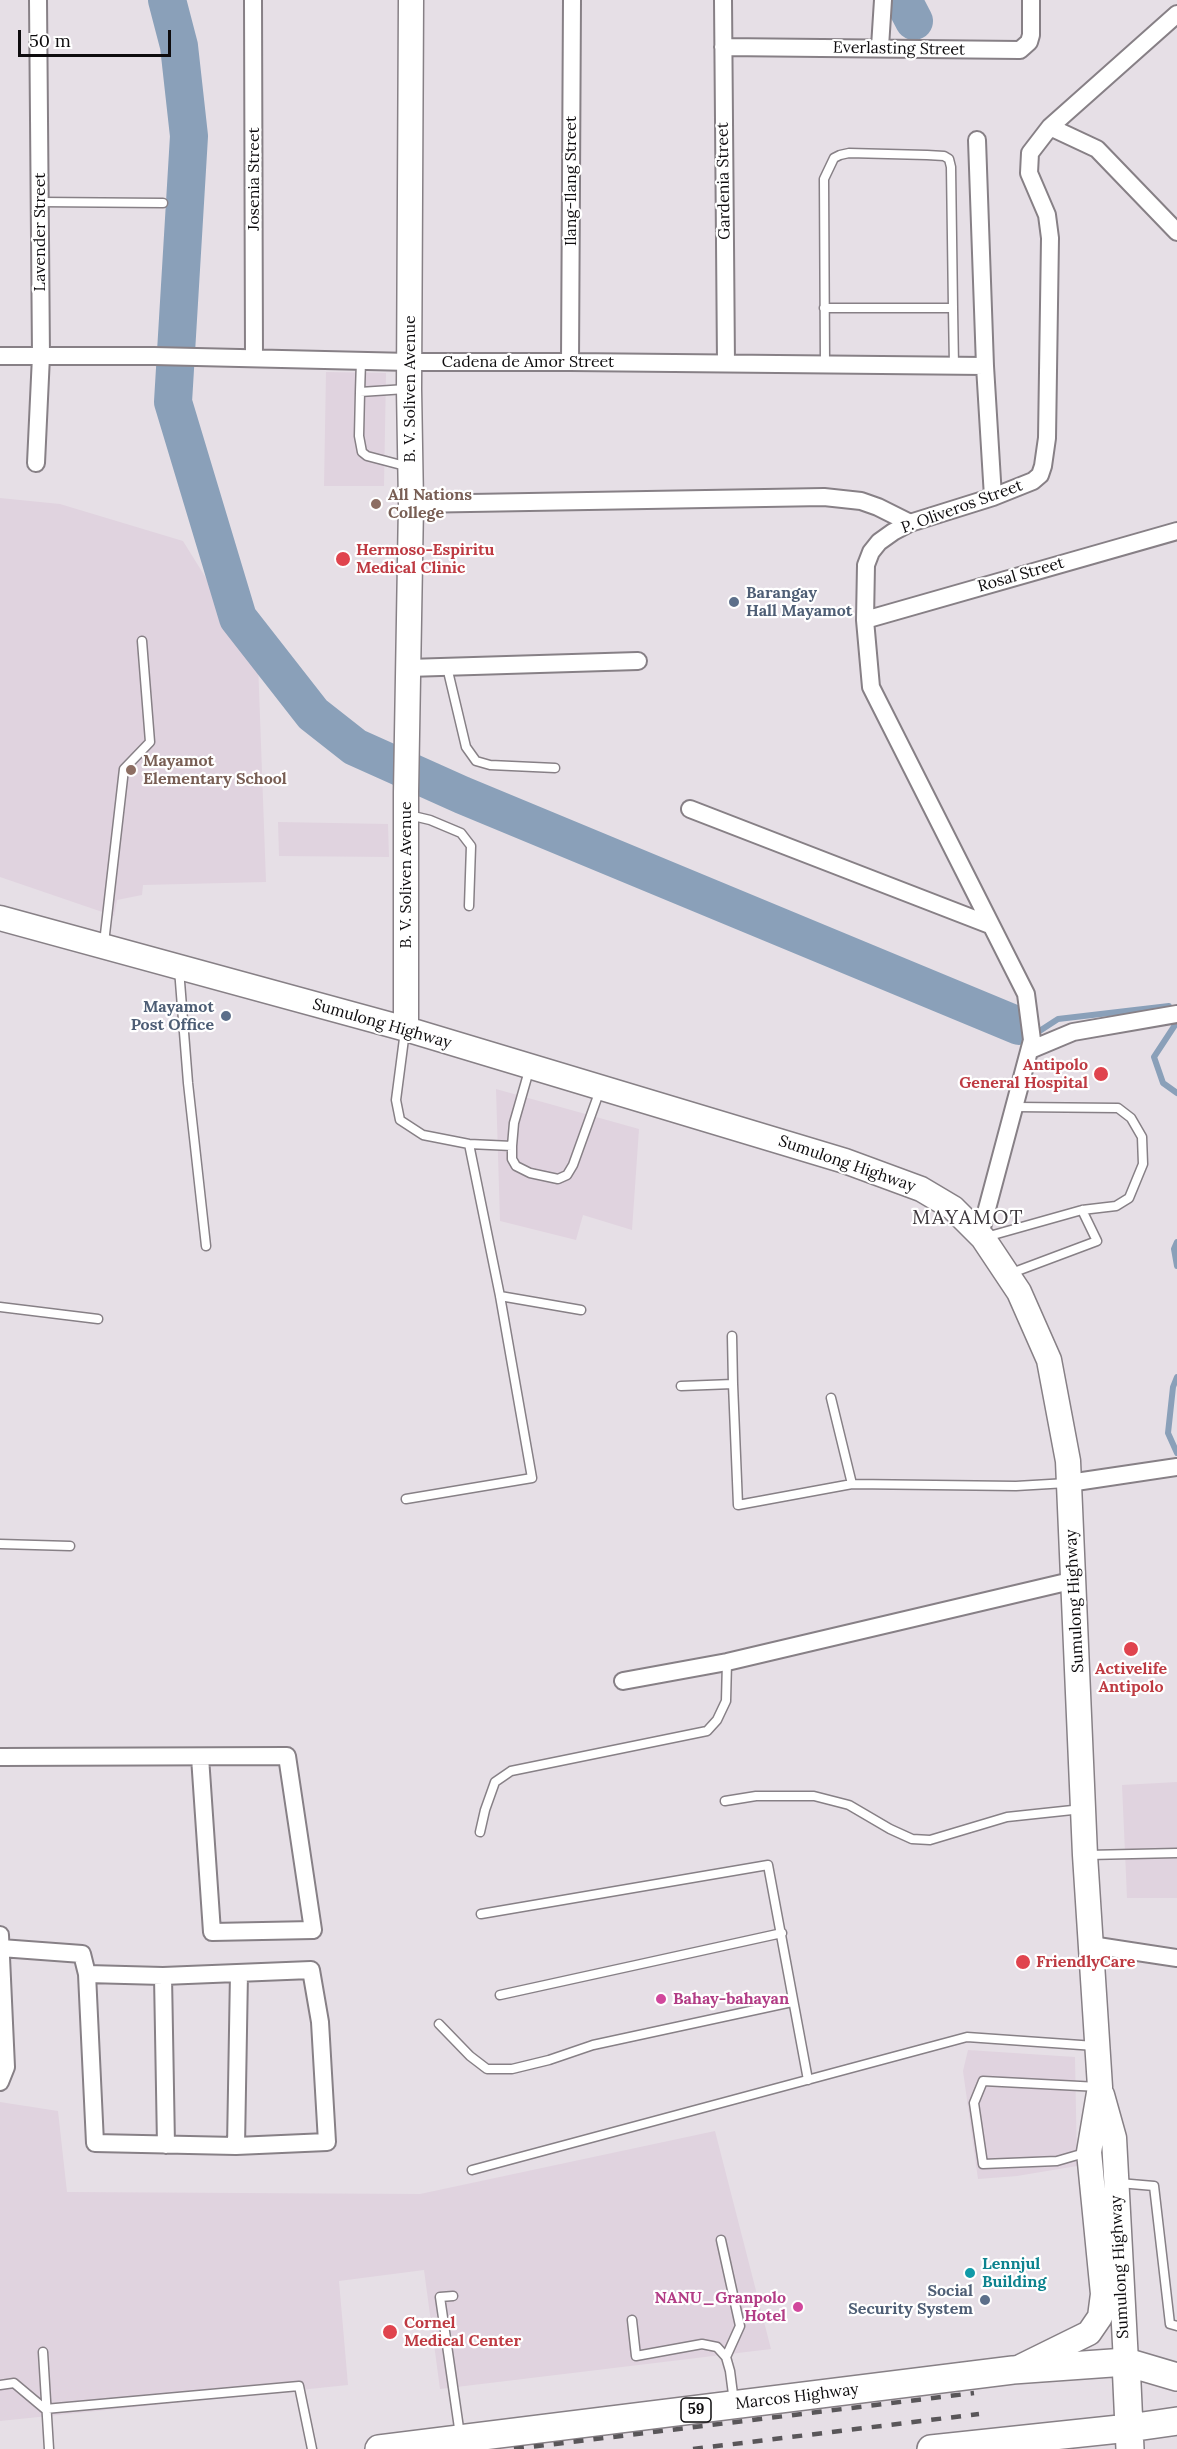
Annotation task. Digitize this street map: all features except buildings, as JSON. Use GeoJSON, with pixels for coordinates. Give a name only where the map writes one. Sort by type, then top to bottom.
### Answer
{"type":"FeatureCollection","features":[{"type":"Feature","properties":{"kind":"main road","name":"B. V. Soliven Avenue"},"geometry":{"type":"LineString","coordinates":[[406,1029],[406,803],[411,504],[409,389],[411,0]]}},
{"type":"Feature","properties":{"kind":"main road","name":"Sumulong Highway"},"geometry":{"type":"LineString","coordinates":[[0,918],[406,1029],[845,1161],[921,1189],[953,1208],[982,1236],[1009,1274],[1049,1360],[1068,1461],[1075,1580],[1085,1855],[1100,2087],[1089,2152],[1104,2294],[1100,2317],[1089,2333],[1013,2370]]}},
{"type":"Feature","properties":{"kind":"main road","name":"Sumulong Highway"},"geometry":{"type":"LineString","coordinates":[[1100,2087],[1114,2138],[1129,2439]]}},
{"type":"Feature","properties":{"kind":"main road","name":"Marcos Highway"},"geometry":{"type":"LineString","coordinates":[[379,2449],[1013,2370],[1126,2362],[1177,2377]]}},
{"type":"Feature","properties":{"kind":"main road"},"geometry":{"type":"LineString","coordinates":[[931,2449],[1006,2440],[1129,2439],[1177,2421]]}},
{"type":"Feature","properties":{"kind":"main road"},"geometry":{"type":"LineString","coordinates":[[1006,2440],[1036,2449]]}},
{"type":"Feature","properties":{"kind":"street","name":"Lavender Street"},"geometry":{"type":"LineString","coordinates":[[36,463],[41,356],[38,0]]}},
{"type":"Feature","properties":{"kind":"street","name":"Josenia Street"},"geometry":{"type":"LineString","coordinates":[[254,0],[254,358]]}},
{"type":"Feature","properties":{"kind":"street","name":"Ilang-Ilang Street"},"geometry":{"type":"LineString","coordinates":[[570,362],[572,0]]}},
{"type":"Feature","properties":{"kind":"street","name":"Gardenia Street"},"geometry":{"type":"LineString","coordinates":[[723,0],[726,363]]}},
{"type":"Feature","properties":{"kind":"street"},"geometry":{"type":"LineString","coordinates":[[880,47],[883,0]]}},
{"type":"Feature","properties":{"kind":"street","name":"Everlasting Street"},"geometry":{"type":"LineString","coordinates":[[723,47],[1012,50],[1025,47],[1031,35],[1031,0]]}},
{"type":"Feature","properties":{"kind":"street","name":"P. Oliveros Street"},"geometry":{"type":"LineString","coordinates":[[982,1236],[1031,1045],[1026,994],[871,687],[865,620],[866,565],[871,552],[879,542],[910,523],[993,497],[1033,481],[1040,475],[1047,438],[1050,238],[1047,215],[1029,173],[1030,153],[1050,127],[1177,14]]}},
{"type":"Feature","properties":{"kind":"street"},"geometry":{"type":"LineString","coordinates":[[1050,127],[1097,149],[1177,232]]}},
{"type":"Feature","properties":{"kind":"street"},"geometry":{"type":"LineString","coordinates":[[977,140],[985,366],[993,497]]}},
{"type":"Feature","properties":{"kind":"street","name":"Cadena de Amor Street"},"geometry":{"type":"LineString","coordinates":[[0,356],[154,356],[410,362],[985,366]]}},
{"type":"Feature","properties":{"kind":"street"},"geometry":{"type":"LineString","coordinates":[[411,504],[824,497],[861,501],[910,523]]}},
{"type":"Feature","properties":{"kind":"street","name":"Rosal Street"},"geometry":{"type":"LineString","coordinates":[[865,620],[1177,531]]}},
{"type":"Feature","properties":{"kind":"street"},"geometry":{"type":"LineString","coordinates":[[408,668],[638,661]]}},
{"type":"Feature","properties":{"kind":"street"},"geometry":{"type":"LineString","coordinates":[[690,809],[990,925]]}},
{"type":"Feature","properties":{"kind":"street"},"geometry":{"type":"LineString","coordinates":[[1031,1045],[1073,1032],[1177,1014]]}},
{"type":"Feature","properties":{"kind":"street"},"geometry":{"type":"LineString","coordinates":[[1070,1483],[1172,1468]]}},
{"type":"Feature","properties":{"kind":"street"},"geometry":{"type":"LineString","coordinates":[[623,1681],[728,1662],[1075,1580]]}},
{"type":"Feature","properties":{"kind":"street"},"geometry":{"type":"LineString","coordinates":[[0,1757],[287,1756],[312,1930],[212,1932],[200,1757]]}},
{"type":"Feature","properties":{"kind":"street"},"geometry":{"type":"LineString","coordinates":[[0,2082],[6,2067],[0,1941],[82,1954],[87,1974],[95,2144],[236,2146],[327,2142],[320,2022],[311,1970],[163,1976],[87,1974]]}},
{"type":"Feature","properties":{"kind":"street"},"geometry":{"type":"LineString","coordinates":[[1091,1945],[1177,1958]]}},
{"type":"Feature","properties":{"kind":"street"},"geometry":{"type":"LineString","coordinates":[[236,2146],[239,1973]]}},
{"type":"Feature","properties":{"kind":"street"},"geometry":{"type":"LineString","coordinates":[[163,1976],[166,2145]]}},
{"type":"Feature","properties":{"kind":"lane"},"geometry":{"type":"LineString","coordinates":[[825,365],[824,179],[834,158],[849,153],[927,154],[944,156],[949,159],[951,166],[954,367]]}},
{"type":"Feature","properties":{"kind":"lane"},"geometry":{"type":"LineString","coordinates":[[40,202],[163,203]]}},
{"type":"Feature","properties":{"kind":"lane"},"geometry":{"type":"LineString","coordinates":[[824,308],[953,308]]}},
{"type":"Feature","properties":{"kind":"lane"},"geometry":{"type":"LineString","coordinates":[[361,361],[359,436],[362,452],[367,456],[411,467]]}},
{"type":"Feature","properties":{"kind":"lane"},"geometry":{"type":"LineString","coordinates":[[360,392],[409,389]]}},
{"type":"Feature","properties":{"kind":"lane"},"geometry":{"type":"LineString","coordinates":[[104,946],[124,769],[150,742],[141,641]]}},
{"type":"Feature","properties":{"kind":"lane"},"geometry":{"type":"LineString","coordinates":[[447,667],[466,747],[476,761],[490,765],[555,768]]}},
{"type":"Feature","properties":{"kind":"lane"},"geometry":{"type":"LineString","coordinates":[[406,803],[430,820],[461,833],[471,846],[469,906]]}},
{"type":"Feature","properties":{"kind":"lane"},"geometry":{"type":"LineString","coordinates":[[179,968],[188,1083],[206,1246]]}},
{"type":"Feature","properties":{"kind":"lane"},"geometry":{"type":"LineString","coordinates":[[406,1029],[396,1100],[400,1120],[423,1135],[469,1144],[512,1146]]}},
{"type":"Feature","properties":{"kind":"lane"},"geometry":{"type":"LineString","coordinates":[[530,1067],[514,1123],[512,1159],[516,1166],[546,1177],[558,1179],[567,1175],[573,1165],[600,1088]]}},
{"type":"Feature","properties":{"kind":"lane"},"geometry":{"type":"LineString","coordinates":[[982,1236],[1082,1210],[1116,1206],[1129,1198],[1143,1164],[1142,1137],[1131,1118],[1118,1108],[1015,1107]]}},
{"type":"Feature","properties":{"kind":"lane"},"geometry":{"type":"LineString","coordinates":[[406,1499],[532,1478],[500,1296],[469,1144]]}},
{"type":"Feature","properties":{"kind":"lane"},"geometry":{"type":"LineString","coordinates":[[1009,1274],[1097,1241],[1082,1210]]}},
{"type":"Feature","properties":{"kind":"lane"},"geometry":{"type":"LineString","coordinates":[[500,1296],[581,1310]]}},
{"type":"Feature","properties":{"kind":"lane"},"geometry":{"type":"LineString","coordinates":[[0,1307],[98,1318]]}},
{"type":"Feature","properties":{"kind":"lane"},"geometry":{"type":"LineString","coordinates":[[732,1336],[738,1504],[852,1484],[1016,1486],[1070,1483]]}},
{"type":"Feature","properties":{"kind":"lane"},"geometry":{"type":"LineString","coordinates":[[681,1386],[733,1384]]}},
{"type":"Feature","properties":{"kind":"lane"},"geometry":{"type":"LineString","coordinates":[[831,1398],[852,1484]]}},
{"type":"Feature","properties":{"kind":"lane"},"geometry":{"type":"LineString","coordinates":[[0,1545],[70,1546]]}},
{"type":"Feature","properties":{"kind":"lane"},"geometry":{"type":"LineString","coordinates":[[480,1832],[484,1810],[495,1782],[511,1771],[707,1731],[717,1720],[726,1701],[728,1662]]}},
{"type":"Feature","properties":{"kind":"lane"},"geometry":{"type":"LineString","coordinates":[[724,1801],[756,1796],[814,1796],[849,1805],[912,1839],[930,1840],[1007,1817],[1084,1809]]}},
{"type":"Feature","properties":{"kind":"lane"},"geometry":{"type":"LineString","coordinates":[[1085,1855],[1177,1853]]}},
{"type":"Feature","properties":{"kind":"lane"},"geometry":{"type":"LineString","coordinates":[[481,1914],[768,1865],[808,2080]]}},
{"type":"Feature","properties":{"kind":"lane"},"geometry":{"type":"LineString","coordinates":[[500,1995],[782,1933]]}},
{"type":"Feature","properties":{"kind":"lane"},"geometry":{"type":"LineString","coordinates":[[439,2024],[470,2056],[487,2069],[512,2069],[549,2060],[593,2045],[792,2002]]}},
{"type":"Feature","properties":{"kind":"lane"},"geometry":{"type":"LineString","coordinates":[[472,2170],[968,2037],[1098,2046]]}},
{"type":"Feature","properties":{"kind":"lane"},"geometry":{"type":"LineString","coordinates":[[1089,2152],[1057,2161],[983,2164],[974,2103],[982,2081],[1100,2087]]}},
{"type":"Feature","properties":{"kind":"lane"},"geometry":{"type":"LineString","coordinates":[[1115,2183],[1155,2186],[1170,2324],[1177,2326]]}},
{"type":"Feature","properties":{"kind":"lane"},"geometry":{"type":"LineString","coordinates":[[721,2240],[740,2326],[726,2357]]}},
{"type":"Feature","properties":{"kind":"lane"},"geometry":{"type":"LineString","coordinates":[[453,2296],[440,2297],[461,2440]]}},
{"type":"Feature","properties":{"kind":"lane"},"geometry":{"type":"LineString","coordinates":[[632,2320],[636,2356],[702,2344],[717,2347],[726,2357],[735,2405]]}},
{"type":"Feature","properties":{"kind":"lane"},"geometry":{"type":"LineString","coordinates":[[43,2352],[49,2449]]}},
{"type":"Feature","properties":{"kind":"lane"},"geometry":{"type":"LineString","coordinates":[[0,2385],[14,2383],[45,2409],[299,2386],[312,2449]]}},
{"type":"Feature","properties":{"kind":"shaded area"},"geometry":{"type":"Polygon","coordinates":[[[326,372],[386,373],[384,486],[324,486],[326,372]]]}},
{"type":"Feature","properties":{"kind":"shaded area","name":"Mayamot Elementary School"},"geometry":{"type":"Polygon","coordinates":[[[0,498],[60,504],[183,541],[258,662],[266,882],[143,885],[142,895],[117,900],[114,916],[0,877],[0,498]]]}},
{"type":"Feature","properties":{"kind":"shaded area"},"geometry":{"type":"Polygon","coordinates":[[[278,822],[388,824],[389,857],[279,856],[278,822]]]}},
{"type":"Feature","properties":{"kind":"shaded area"},"geometry":{"type":"Polygon","coordinates":[[[496,1089],[639,1129],[632,1230],[583,1215],[576,1240],[500,1221],[496,1089]]]}},
{"type":"Feature","properties":{"kind":"shaded area"},"geometry":{"type":"Polygon","coordinates":[[[1177,1782],[1177,1898],[1127,1898],[1122,1785],[1177,1782]]]}},
{"type":"Feature","properties":{"kind":"shaded area"},"geometry":{"type":"Polygon","coordinates":[[[968,2050],[1075,2057],[1077,2166],[1017,2176],[978,2179],[963,2071],[968,2050]]]}},
{"type":"Feature","properties":{"kind":"shaded area"},"geometry":{"type":"Polygon","coordinates":[[[0,2102],[58,2111],[67,2192],[420,2194],[715,2131],[771,2349],[440,2389],[424,2270],[339,2281],[348,2385],[0,2421],[0,2102]]]}},
{"type":"Feature","properties":{"kind":"waterway"},"geometry":{"type":"LineString","coordinates":[[167,0],[179,46],[189,136],[173,402],[238,618],[313,714],[355,747],[462,795],[1019,1026]]}},
{"type":"Feature","properties":{"kind":"waterway"},"geometry":{"type":"LineString","coordinates":[[903,0],[914,21]]}},
{"type":"Feature","properties":{"kind":"waterway"},"geometry":{"type":"LineString","coordinates":[[1038,1032],[1058,1019],[1169,1006]]}},
{"type":"Feature","properties":{"kind":"waterway"},"geometry":{"type":"LineString","coordinates":[[1177,1022],[1154,1057],[1163,1083],[1177,1093]]}},
{"type":"Feature","properties":{"kind":"waterway"},"geometry":{"type":"LineString","coordinates":[[1177,1242],[1174,1249],[1177,1266]]}},
{"type":"Feature","properties":{"kind":"waterway"},"geometry":{"type":"LineString","coordinates":[[1177,1377],[1173,1387],[1168,1433],[1177,1453]]}},
{"type":"Feature","properties":{"kind":"railway"},"geometry":{"type":"LineString","coordinates":[[514,2449],[974,2393]]}},
{"type":"Feature","properties":{"kind":"railway"},"geometry":{"type":"LineString","coordinates":[[693,2449],[979,2414]]}},
{"type":"Feature","properties":{"kind":"place","name":"All Nations College"},"geometry":{"type":"Point","coordinates":[376,504]}},
{"type":"Feature","properties":{"kind":"place","name":"Hermoso-Espiritu Medical Clinic"},"geometry":{"type":"Point","coordinates":[343,559]}},
{"type":"Feature","properties":{"kind":"place","name":"Barangay Hall Mayamot"},"geometry":{"type":"Point","coordinates":[734,602]}},
{"type":"Feature","properties":{"kind":"place","name":"Mayamot Elementary School"},"geometry":{"type":"Point","coordinates":[131,770]}},
{"type":"Feature","properties":{"kind":"place","name":"Mayamot Post Office"},"geometry":{"type":"Point","coordinates":[226,1016]}},
{"type":"Feature","properties":{"kind":"place","name":"Antipolo General Hospital"},"geometry":{"type":"Point","coordinates":[1101,1074]}},
{"type":"Feature","properties":{"kind":"place","name":"Activelife Antipolo"},"geometry":{"type":"Point","coordinates":[1131,1649]}},
{"type":"Feature","properties":{"kind":"place","name":"FriendlyCare"},"geometry":{"type":"Point","coordinates":[1023,1962]}},
{"type":"Feature","properties":{"kind":"place","name":"Bahay-bahayan"},"geometry":{"type":"Point","coordinates":[661,1999]}},
{"type":"Feature","properties":{"kind":"place","name":"Lennjul Building"},"geometry":{"type":"Point","coordinates":[970,2273]}},
{"type":"Feature","properties":{"kind":"place","name":"Social Security System"},"geometry":{"type":"Point","coordinates":[985,2300]}},
{"type":"Feature","properties":{"kind":"place","name":"NANU_Granpolo Hotel"},"geometry":{"type":"Point","coordinates":[798,2307]}},
{"type":"Feature","properties":{"kind":"place","name":"Cornel Medical Center"},"geometry":{"type":"Point","coordinates":[390,2332]}},
{"type":"Feature","properties":{"kind":"district","name":"MAYAMOT"},"geometry":{"type":"Point","coordinates":[968,1218]}}]}
